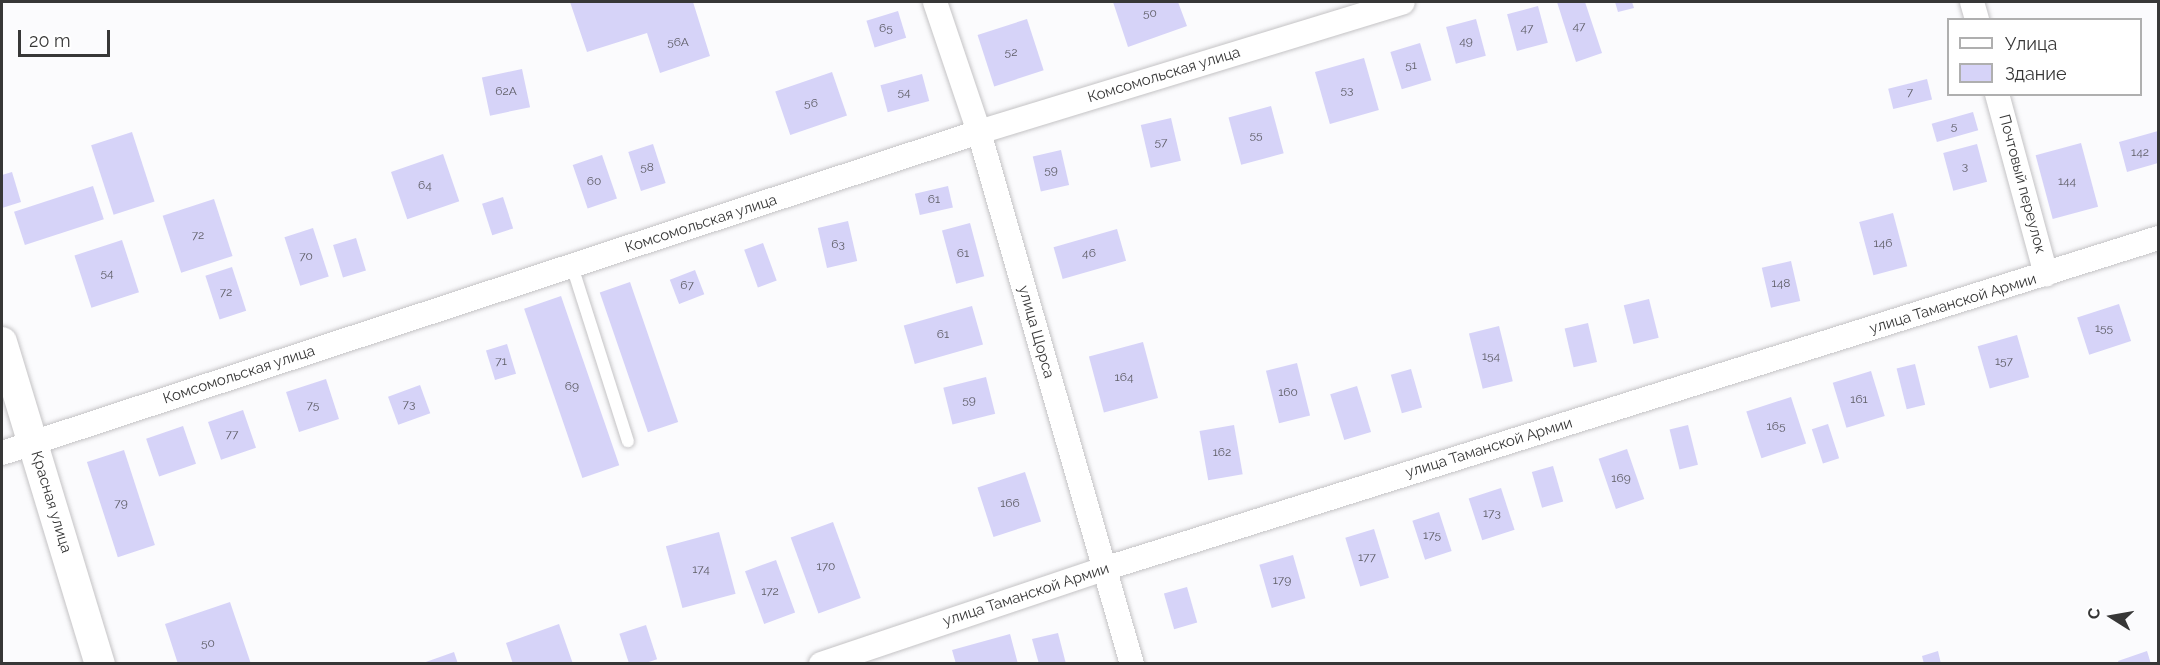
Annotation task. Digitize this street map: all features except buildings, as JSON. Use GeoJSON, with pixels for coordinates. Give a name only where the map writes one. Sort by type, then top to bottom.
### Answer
{"type":"FeatureCollection","features":[{"type":"Feature","properties":{"kind":"street","name":"улица Щорса"},"geometry":{"type":"LineString","coordinates":[[935,2],[979,132],[1132,663]]}},
{"type":"Feature","properties":{"kind":"street","name":"Комсомольская улица"},"geometry":{"type":"LineString","coordinates":[[2,453],[979,132],[1403,2]]}},
{"type":"Feature","properties":{"kind":"street"},"geometry":{"type":"LineString","coordinates":[[1972,2],[1976,18]]}},
{"type":"Feature","properties":{"kind":"street","name":"Почтовый переулок"},"geometry":{"type":"LineString","coordinates":[[1998,96],[2046,274]]}},
{"type":"Feature","properties":{"kind":"street","name":"улица Таманской Армии"},"geometry":{"type":"LineString","coordinates":[[821,663],[1104,568],[2158,237]]}},
{"type":"Feature","properties":{"kind":"street","name":"Красная улица"},"geometry":{"type":"LineString","coordinates":[[2,342],[100,663]]}},
{"type":"Feature","properties":{"kind":"lane"},"geometry":{"type":"LineString","coordinates":[[572,266],[628,441]]}}]}
